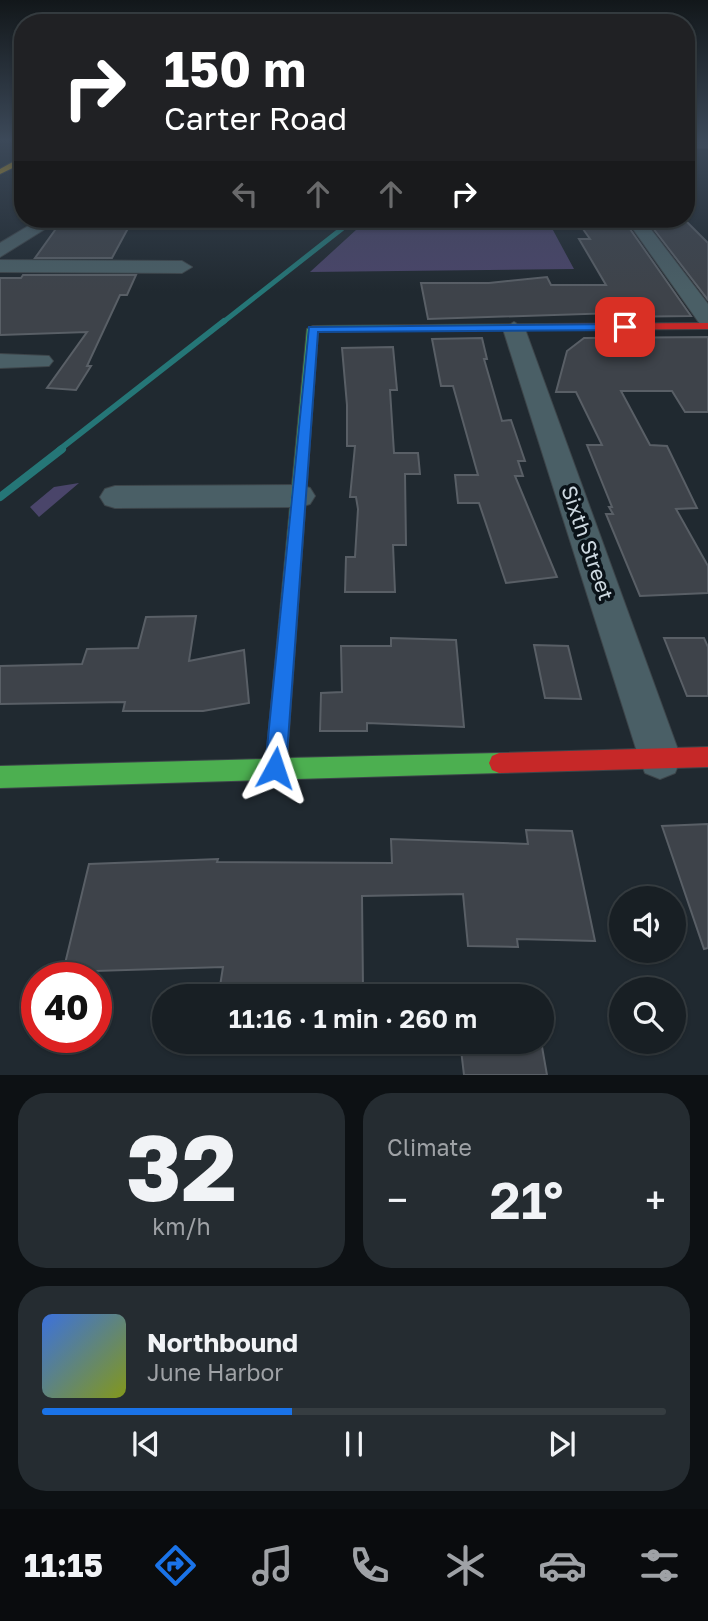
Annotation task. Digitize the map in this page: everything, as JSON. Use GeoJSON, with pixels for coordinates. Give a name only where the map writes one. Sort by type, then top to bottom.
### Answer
{"type":"FeatureCollection","features":[{"type":"Feature","properties":{"kind":"street"},"geometry":{"type":"LineString","coordinates":[[0,251],[37,228]]}},
{"type":"Feature","properties":{"kind":"street"},"geometry":{"type":"LineString","coordinates":[[641,228],[708,319]]}},
{"type":"Feature","properties":{"kind":"street"},"geometry":{"type":"LineString","coordinates":[[0,266],[182,267]]}},
{"type":"Feature","properties":{"kind":"street"},"geometry":{"type":"LineString","coordinates":[[275,768],[313,329],[708,326]]}},
{"type":"Feature","properties":{"kind":"street","name":"Sixth Street"},"geometry":{"type":"LineString","coordinates":[[514,329],[660,758]]}},
{"type":"Feature","properties":{"kind":"street"},"geometry":{"type":"LineString","coordinates":[[0,361],[41,361]]}},
{"type":"Feature","properties":{"kind":"street"},"geometry":{"type":"LineString","coordinates":[[115,497],[300,496]]}},
{"type":"Feature","properties":{"kind":"street"},"geometry":{"type":"LineString","coordinates":[[0,777],[708,757]]}},
{"type":"Feature","properties":{"kind":"shaded area"},"geometry":{"type":"Polygon","coordinates":[[[358,228],[552,228],[574,269],[310,272],[358,228]]]}},
{"type":"Feature","properties":{"kind":"shaded area"},"geometry":{"type":"Polygon","coordinates":[[[79,483],[39,517],[30,507],[54,487],[79,483]]]}},
{"type":"Feature","properties":{"kind":"building"},"geometry":{"type":"Polygon","coordinates":[[[57,228],[128,228],[112,258],[35,258],[57,228]]]}},
{"type":"Feature","properties":{"kind":"building"},"geometry":{"type":"Polygon","coordinates":[[[582,228],[629,228],[691,316],[611,317],[615,313],[428,319],[421,283],[489,283],[547,277],[551,285],[606,285],[579,239],[590,239],[582,228]]]}},
{"type":"Feature","properties":{"kind":"building"},"geometry":{"type":"Polygon","coordinates":[[[653,228],[693,228],[708,243],[708,300],[653,228]]]}},
{"type":"Feature","properties":{"kind":"building"},"geometry":{"type":"Polygon","coordinates":[[[23,275],[136,275],[127,295],[120,295],[87,366],[91,366],[76,390],[47,388],[87,332],[0,335],[0,278],[21,278],[23,275]]]}},
{"type":"Feature","properties":{"kind":"building"},"geometry":{"type":"Polygon","coordinates":[[[708,337],[708,412],[685,412],[672,391],[621,391],[650,445],[667,446],[697,508],[676,509],[708,566],[708,593],[640,596],[606,514],[613,514],[609,507],[612,507],[587,445],[602,445],[576,392],[556,392],[567,351],[584,338],[708,337]]]}},
{"type":"Feature","properties":{"kind":"building"},"geometry":{"type":"Polygon","coordinates":[[[482,338],[487,359],[484,359],[502,421],[511,420],[525,461],[518,461],[523,476],[515,476],[557,577],[506,583],[479,503],[458,503],[455,475],[478,475],[453,386],[441,386],[432,339],[482,338]]]}},
{"type":"Feature","properties":{"kind":"building"},"geometry":{"type":"Polygon","coordinates":[[[393,347],[397,390],[390,390],[394,453],[418,453],[420,474],[405,474],[406,545],[393,545],[395,592],[345,592],[346,557],[355,557],[358,509],[356,497],[350,497],[355,446],[347,446],[342,348],[393,347]]]}},
{"type":"Feature","properties":{"kind":"building"},"geometry":{"type":"Polygon","coordinates":[[[196,616],[189,661],[244,650],[249,703],[203,711],[123,711],[125,702],[0,704],[0,666],[82,664],[87,649],[138,648],[146,617],[196,616]]]}},
{"type":"Feature","properties":{"kind":"building"},"geometry":{"type":"Polygon","coordinates":[[[391,638],[456,640],[464,727],[367,723],[367,731],[320,731],[321,693],[342,692],[341,646],[391,646],[391,638]]]}},
{"type":"Feature","properties":{"kind":"building"},"geometry":{"type":"Polygon","coordinates":[[[664,638],[704,638],[708,647],[708,696],[687,696],[664,638]]]}},
{"type":"Feature","properties":{"kind":"building"},"geometry":{"type":"Polygon","coordinates":[[[534,645],[568,646],[581,699],[545,698],[534,645]]]}},
{"type":"Feature","properties":{"kind":"building"},"geometry":{"type":"Polygon","coordinates":[[[708,824],[708,948],[704,949],[686,896],[686,886],[682,886],[662,826],[708,824]]]}},
{"type":"Feature","properties":{"kind":"building"},"geometry":{"type":"Polygon","coordinates":[[[526,830],[572,831],[595,941],[517,939],[518,947],[468,946],[463,894],[362,896],[363,984],[220,984],[223,967],[112,970],[112,962],[65,962],[89,864],[218,859],[217,862],[392,863],[391,839],[528,844],[526,830]]]}},
{"type":"Feature","properties":{"kind":"building"},"geometry":{"type":"Polygon","coordinates":[[[462,1054],[543,1054],[547,1075],[464,1075],[462,1054]]]}},
{"type":"Feature","properties":{"kind":"waterway"},"geometry":{"type":"LineString","coordinates":[[222,323],[343,228]]}},
{"type":"Feature","properties":{"kind":"waterway"},"geometry":{"type":"LineString","coordinates":[[59,450],[224,321]]}},
{"type":"Feature","properties":{"kind":"waterway"},"geometry":{"type":"LineString","coordinates":[[0,497],[62,449]]}},
{"type":"Feature","properties":{"kind":"traffic: fast"},"geometry":{"type":"LineString","coordinates":[[276,768],[313,329],[540,327]]}},
{"type":"Feature","properties":{"kind":"traffic: fast"},"geometry":{"type":"LineString","coordinates":[[0,777],[499,763]]}},
{"type":"Feature","properties":{"kind":"traffic: jam"},"geometry":{"type":"LineString","coordinates":[[540,327],[708,326]]}},
{"type":"Feature","properties":{"kind":"traffic: jam"},"geometry":{"type":"LineString","coordinates":[[499,763],[708,757]]}},
{"type":"Feature","properties":{"kind":"route"},"geometry":{"type":"LineString","coordinates":[[275,768],[313,329],[625,327]]}}]}
